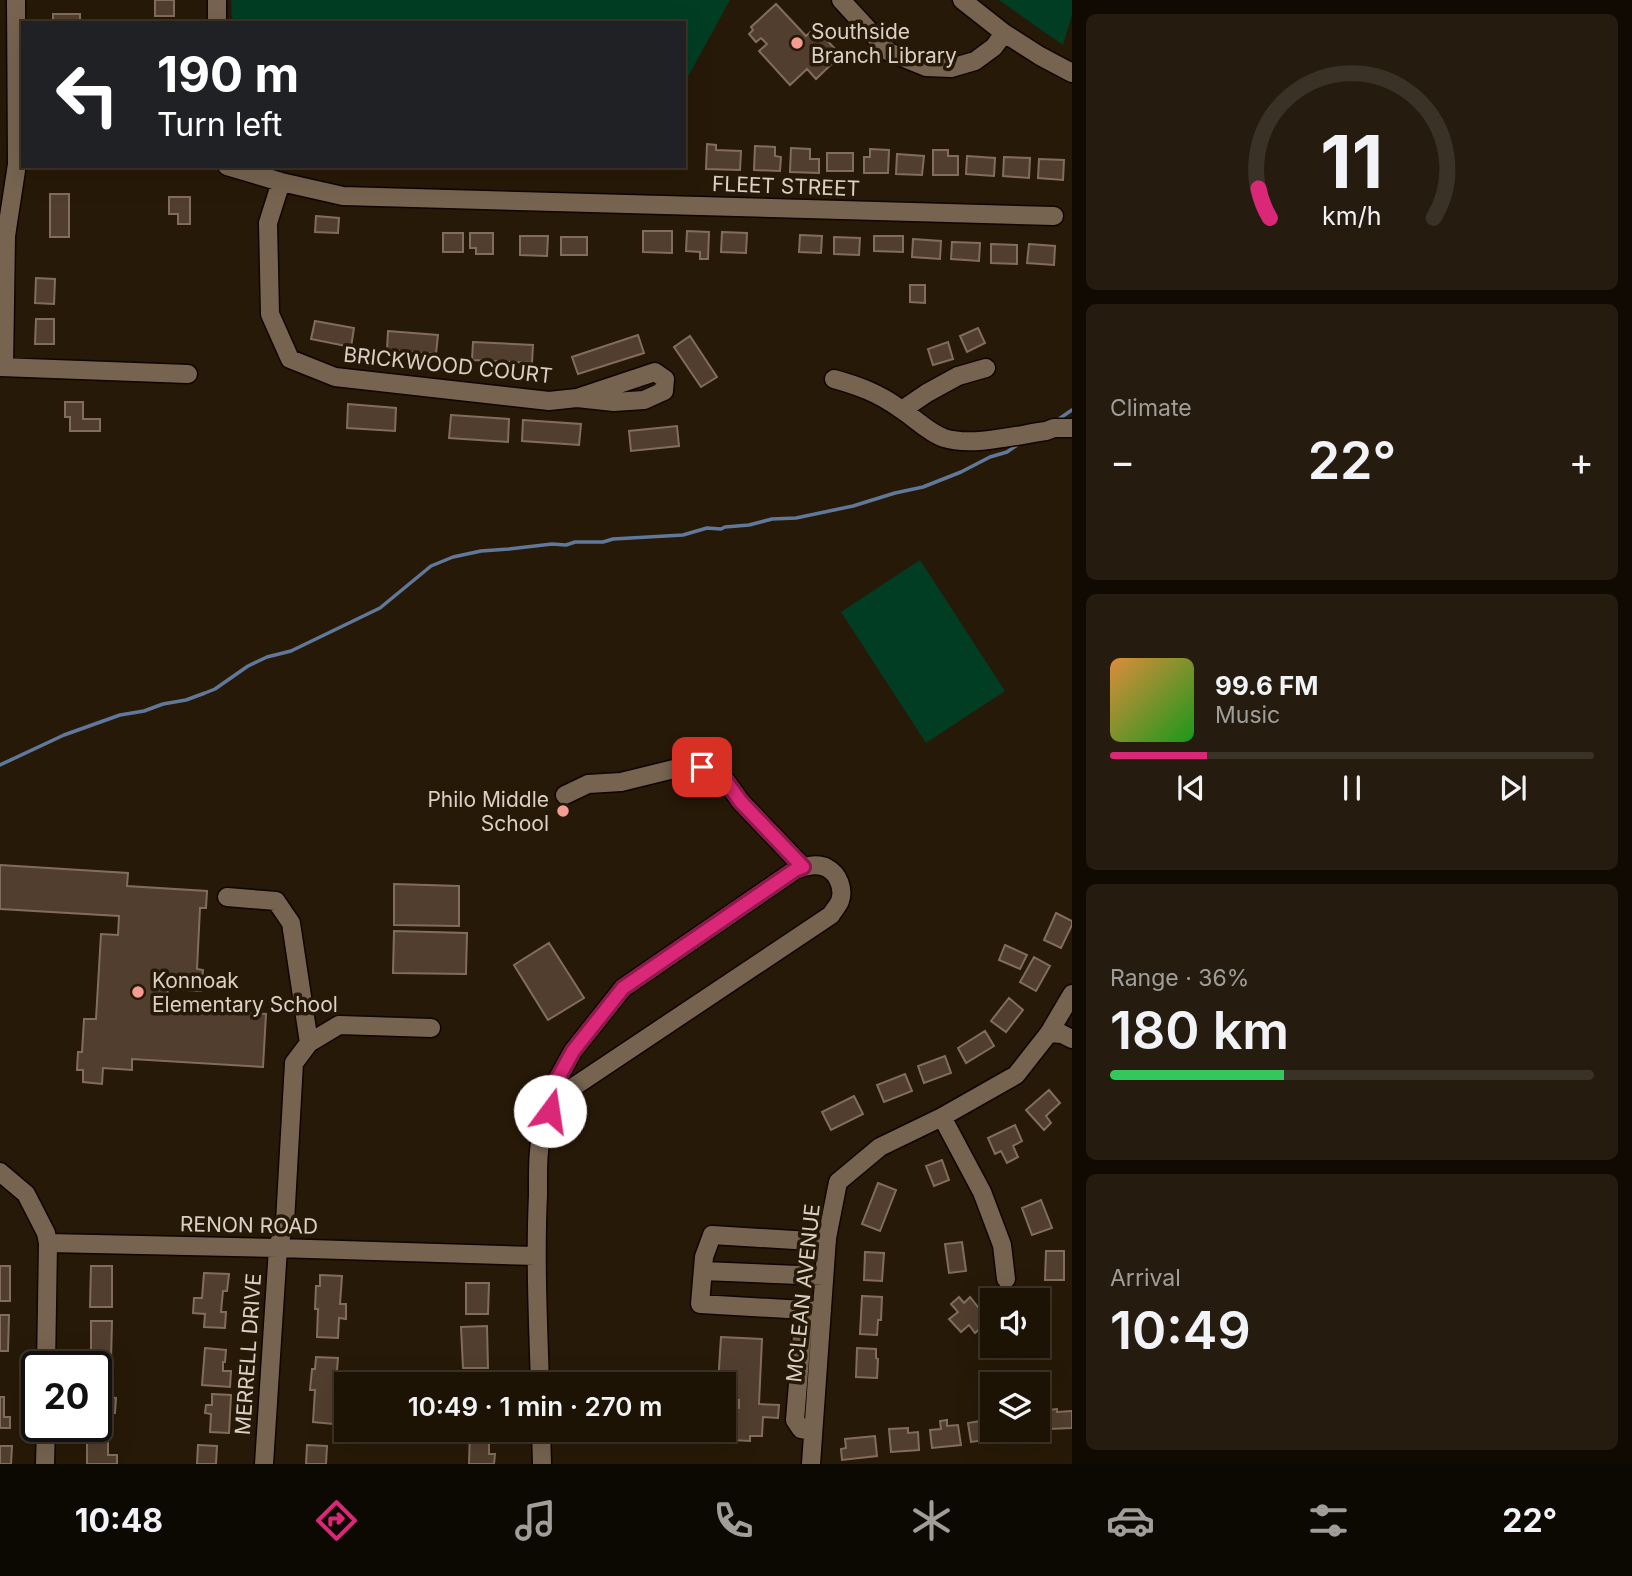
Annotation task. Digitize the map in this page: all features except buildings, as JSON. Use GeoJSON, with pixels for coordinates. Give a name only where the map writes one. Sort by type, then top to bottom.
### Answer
{"type":"FeatureCollection","features":[{"type":"Feature","properties":{"kind":"street"},"geometry":{"type":"LineString","coordinates":[[16,0],[20,164],[6,236],[2,367],[188,374]]}},
{"type":"Feature","properties":{"kind":"street"},"geometry":{"type":"LineString","coordinates":[[217,0],[217,21]]}},
{"type":"Feature","properties":{"kind":"street"},"geometry":{"type":"LineString","coordinates":[[841,0],[889,52],[926,67],[951,68],[975,61],[994,47],[1004,33]]}},
{"type":"Feature","properties":{"kind":"street"},"geometry":{"type":"LineString","coordinates":[[962,0],[1004,33],[1072,73]]}},
{"type":"Feature","properties":{"kind":"street","name":"FLEET STREET"},"geometry":{"type":"LineString","coordinates":[[234,168],[343,196],[1054,216]]}},
{"type":"Feature","properties":{"kind":"street","name":"BRICKWOOD COURT"},"geometry":{"type":"LineString","coordinates":[[281,182],[268,223],[270,314],[290,359],[335,377],[549,401],[577,398]]}},
{"type":"Feature","properties":{"kind":"street"},"geometry":{"type":"LineString","coordinates":[[902,410],[958,376],[986,368]]}},
{"type":"Feature","properties":{"kind":"street"},"geometry":{"type":"LineString","coordinates":[[834,379],[877,394],[942,438],[977,442],[1054,428],[1072,428]]}},
{"type":"Feature","properties":{"kind":"street"},"geometry":{"type":"LineString","coordinates":[[565,795],[588,784],[621,782],[678,768],[702,767],[720,773],[741,802],[803,867]]}},
{"type":"Feature","properties":{"kind":"street"},"geometry":{"type":"LineString","coordinates":[[540,1372],[536,1256],[542,1134],[557,1080],[573,1051],[623,988],[795,870],[803,867],[827,867],[836,875],[841,884],[840,901],[831,915],[569,1090],[550,1111]]}},
{"type":"Feature","properties":{"kind":"street"},"geometry":{"type":"LineString","coordinates":[[227,897],[276,901],[291,923],[310,1042],[339,1025],[431,1028]]}},
{"type":"Feature","properties":{"kind":"street","name":"MCLEAN AVENUE"},"geometry":{"type":"LineString","coordinates":[[811,1464],[813,1310],[824,1276],[838,1182],[880,1147],[942,1117],[1016,1075],[1049,1033],[1072,994]]}},
{"type":"Feature","properties":{"kind":"street"},"geometry":{"type":"LineString","coordinates":[[1049,1033],[1062,1034],[1072,1039]]}},
{"type":"Feature","properties":{"kind":"street","name":"MERRELL DRIVE"},"geometry":{"type":"LineString","coordinates":[[264,1464],[278,1248],[285,1222],[294,1063],[310,1042]]}},
{"type":"Feature","properties":{"kind":"street"},"geometry":{"type":"LineString","coordinates":[[942,1117],[982,1192],[1002,1245],[1006,1279]]}},
{"type":"Feature","properties":{"kind":"street"},"geometry":{"type":"LineString","coordinates":[[0,1172],[26,1194],[46,1233],[46,1351]]}},
{"type":"Feature","properties":{"kind":"street"},"geometry":{"type":"LineString","coordinates":[[813,1310],[701,1304],[704,1257],[712,1236],[827,1242]]}},
{"type":"Feature","properties":{"kind":"street","name":"RENON ROAD"},"geometry":{"type":"LineString","coordinates":[[47,1243],[536,1256]]}},
{"type":"Feature","properties":{"kind":"street"},"geometry":{"type":"LineString","coordinates":[[703,1271],[824,1276]]}},
{"type":"Feature","properties":{"kind":"street"},"geometry":{"type":"LineString","coordinates":[[46,1442],[46,1464]]}},
{"type":"Feature","properties":{"kind":"street"},"geometry":{"type":"LineString","coordinates":[[541,1442],[542,1464]]}},
{"type":"Feature","properties":{"kind":"green space"},"geometry":{"type":"Polygon","coordinates":[[[231,0],[730,0],[686,80],[686,21],[232,21],[231,0]]]}},
{"type":"Feature","properties":{"kind":"green space"},"geometry":{"type":"Polygon","coordinates":[[[999,0],[1072,0],[1072,15],[1063,45],[999,0]]]}},
{"type":"Feature","properties":{"kind":"green space"},"geometry":{"type":"Polygon","coordinates":[[[920,560],[1005,691],[926,743],[841,612],[920,560]]]}},
{"type":"Feature","properties":{"kind":"waterway"},"geometry":{"type":"LineString","coordinates":[[1056,421],[1072,410]]}},
{"type":"Feature","properties":{"kind":"waterway"},"geometry":{"type":"LineString","coordinates":[[0,765],[64,735],[120,715],[186,700],[215,689],[248,666],[267,657],[291,651],[380,608],[431,566],[453,557],[481,551],[552,544],[683,535],[707,528],[721,529],[772,519],[796,518],[923,487],[1007,452],[1020,443]]}},
{"type":"Feature","properties":{"kind":"place","name":"Southside Branch Library"},"geometry":{"type":"Point","coordinates":[797,43]}},
{"type":"Feature","properties":{"kind":"place","name":"Philo Middle School"},"geometry":{"type":"Point","coordinates":[563,811]}},
{"type":"Feature","properties":{"kind":"place","name":"Konnoak Elementary School"},"geometry":{"type":"Point","coordinates":[138,992]}},
{"type":"Feature","properties":{"kind":"route"},"geometry":{"type":"LineString","coordinates":[[550,1111],[557,1080],[573,1051],[623,988],[803,867],[741,802],[720,773],[702,767]]}}]}
